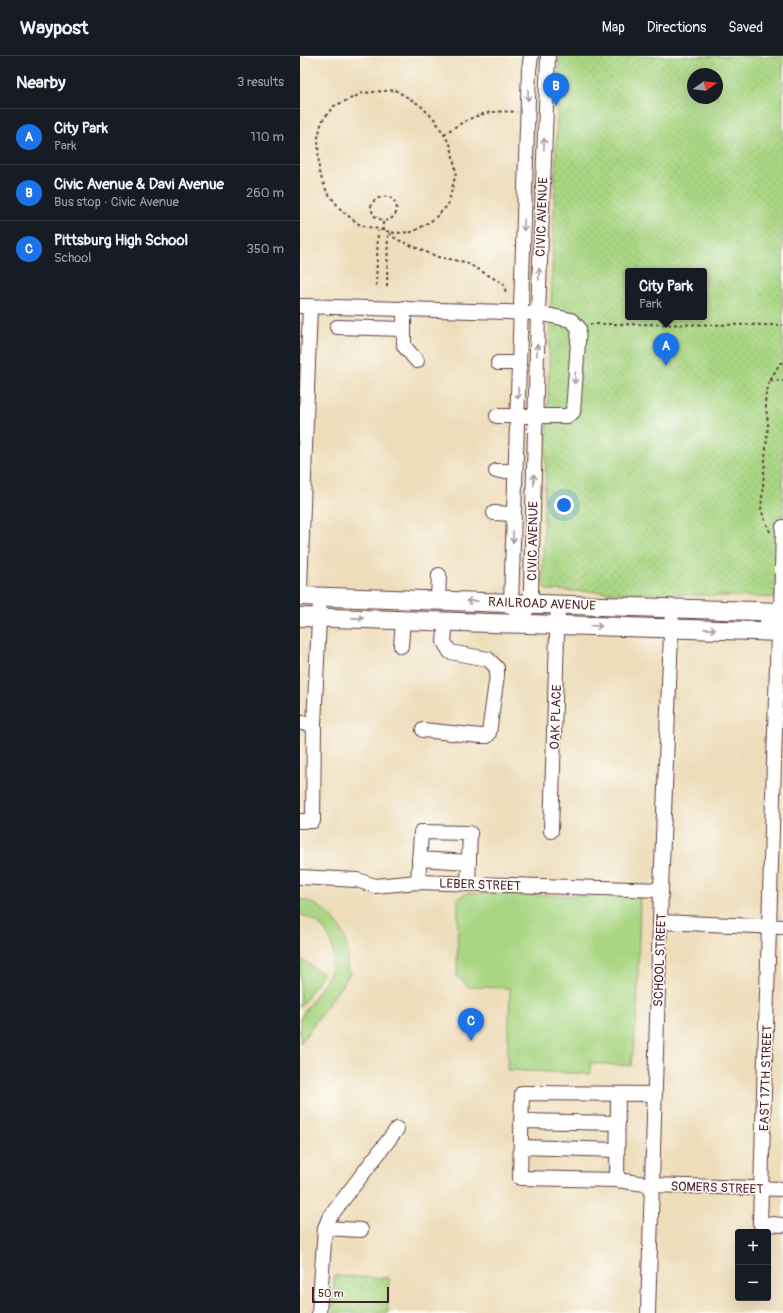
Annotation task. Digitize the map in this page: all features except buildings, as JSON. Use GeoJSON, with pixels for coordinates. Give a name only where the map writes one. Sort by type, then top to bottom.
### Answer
{"type":"FeatureCollection","features":[{"type":"Feature","properties":{"kind":"main road","name":"RAILROAD AVENUE"},"geometry":{"type":"LineString","coordinates":[[300,596],[320,598],[511,602],[782,612]]}},
{"type":"Feature","properties":{"kind":"main road","name":"RAILROAD AVENUE"},"geometry":{"type":"LineString","coordinates":[[300,617],[521,622],[775,631]]}},
{"type":"Feature","properties":{"kind":"street"},"geometry":{"type":"LineString","coordinates":[[524,56],[529,70]]}},
{"type":"Feature","properties":{"kind":"street","name":"CIVIC AVENUE"},"geometry":{"type":"LineString","coordinates":[[521,622],[511,602],[527,112],[531,56]]}},
{"type":"Feature","properties":{"kind":"street","name":"CIVIC AVENUE"},"geometry":{"type":"LineString","coordinates":[[521,622],[531,603],[538,313],[548,56]]}},
{"type":"Feature","properties":{"kind":"street"},"geometry":{"type":"LineString","coordinates":[[300,590],[305,306],[521,312],[538,313],[571,320],[579,328],[573,412],[567,416],[497,416]]}},
{"type":"Feature","properties":{"kind":"street"},"geometry":{"type":"LineString","coordinates":[[404,308],[404,346],[417,360]]}},
{"type":"Feature","properties":{"kind":"street"},"geometry":{"type":"LineString","coordinates":[[337,327],[403,329]]}},
{"type":"Feature","properties":{"kind":"street"},"geometry":{"type":"LineString","coordinates":[[498,363],[519,363]]}},
{"type":"Feature","properties":{"kind":"street"},"geometry":{"type":"LineString","coordinates":[[496,471],[515,471]]}},
{"type":"Feature","properties":{"kind":"street"},"geometry":{"type":"LineString","coordinates":[[494,513],[514,514]]}},
{"type":"Feature","properties":{"kind":"street"},"geometry":{"type":"LineString","coordinates":[[775,631],[767,624],[779,619],[782,612],[783,527]]}},
{"type":"Feature","properties":{"kind":"street"},"geometry":{"type":"LineString","coordinates":[[438,600],[439,575]]}},
{"type":"Feature","properties":{"kind":"street"},"geometry":{"type":"LineString","coordinates":[[300,821],[313,821],[307,724],[320,598]]}},
{"type":"Feature","properties":{"kind":"street","name":"OAK PLACE"},"geometry":{"type":"LineString","coordinates":[[551,831],[558,604]]}},
{"type":"Feature","properties":{"kind":"street","name":"SCHOOL STREET"},"geometry":{"type":"LineString","coordinates":[[648,1313],[661,890],[672,608]]}},
{"type":"Feature","properties":{"kind":"street"},"geometry":{"type":"LineString","coordinates":[[401,646],[403,619]]}},
{"type":"Feature","properties":{"kind":"street"},"geometry":{"type":"LineString","coordinates":[[423,730],[481,736],[487,736],[489,733],[497,668],[488,659],[450,652],[444,642],[446,620]]}},
{"type":"Feature","properties":{"kind":"street","name":"EAST 17TH STREET"},"geometry":{"type":"LineString","coordinates":[[775,631],[776,927],[760,1223],[783,1225]]}},
{"type":"Feature","properties":{"kind":"street"},"geometry":{"type":"LineString","coordinates":[[418,882],[421,832],[470,833],[468,884]]}},
{"type":"Feature","properties":{"kind":"street"},"geometry":{"type":"LineString","coordinates":[[419,859],[469,862]]}},
{"type":"Feature","properties":{"kind":"street","name":"LEBER STREET"},"geometry":{"type":"LineString","coordinates":[[300,877],[357,880],[375,886],[418,882],[661,890]]}},
{"type":"Feature","properties":{"kind":"street"},"geometry":{"type":"LineString","coordinates":[[660,922],[776,927]]}},
{"type":"Feature","properties":{"kind":"street"},"geometry":{"type":"LineString","coordinates":[[617,1150],[521,1147],[522,1093],[655,1094]]}},
{"type":"Feature","properties":{"kind":"street"},"geometry":{"type":"LineString","coordinates":[[617,1180],[618,1094]]}},
{"type":"Feature","properties":{"kind":"street"},"geometry":{"type":"LineString","coordinates":[[521,1121],[618,1123]]}},
{"type":"Feature","properties":{"kind":"street"},"geometry":{"type":"LineString","coordinates":[[319,1313],[325,1228],[329,1218],[397,1129]]}},
{"type":"Feature","properties":{"kind":"street","name":"SOMERS STREET"},"geometry":{"type":"LineString","coordinates":[[521,1147],[520,1178],[617,1180],[652,1185],[783,1189]]}},
{"type":"Feature","properties":{"kind":"street"},"geometry":{"type":"LineString","coordinates":[[325,1228],[361,1230]]}},
{"type":"Feature","properties":{"kind":"path"},"geometry":{"type":"LineString","coordinates":[[395,90],[420,105],[435,120],[451,146],[456,173],[448,205],[434,219],[413,232],[383,232],[378,230],[360,225],[342,211],[327,192],[319,172],[318,137],[322,121],[334,106],[363,92],[395,90]]}},
{"type":"Feature","properties":{"kind":"path"},"geometry":{"type":"LineString","coordinates":[[444,134],[469,118],[480,114],[504,111],[527,112]]}},
{"type":"Feature","properties":{"kind":"path"},"geometry":{"type":"LineString","coordinates":[[387,196],[391,197],[396,204],[397,212],[391,219],[383,222],[373,215],[371,206],[375,199],[387,196]]}},
{"type":"Feature","properties":{"kind":"path"},"geometry":{"type":"LineString","coordinates":[[383,222],[383,232]]}},
{"type":"Feature","properties":{"kind":"path"},"geometry":{"type":"LineString","coordinates":[[376,286],[378,230]]}},
{"type":"Feature","properties":{"kind":"path"},"geometry":{"type":"LineString","coordinates":[[387,286],[388,232]]}},
{"type":"Feature","properties":{"kind":"path"},"geometry":{"type":"LineString","coordinates":[[388,232],[396,239],[438,257],[465,262],[485,272],[504,284],[506,294]]}},
{"type":"Feature","properties":{"kind":"path"},"geometry":{"type":"LineString","coordinates":[[575,324],[783,325]]}},
{"type":"Feature","properties":{"kind":"path"},"geometry":{"type":"LineString","coordinates":[[772,537],[761,510],[768,424],[765,398],[770,380],[780,363],[783,363]]}},
{"type":"Feature","properties":{"kind":"path"},"geometry":{"type":"LineString","coordinates":[[770,380],[783,381]]}},
{"type":"Feature","properties":{"kind":"green space"},"geometry":{"type":"Polygon","coordinates":[[[559,56],[783,56],[783,598],[546,590],[542,583],[559,56]]]}},
{"type":"Feature","properties":{"kind":"green space"},"geometry":{"type":"Polygon","coordinates":[[[467,893],[640,897],[637,1018],[631,1066],[590,1063],[591,1074],[507,1070],[510,988],[469,987],[457,976],[458,898],[467,893]]]}},
{"type":"Feature","properties":{"kind":"green space"},"geometry":{"type":"Polygon","coordinates":[[[300,899],[312,903],[322,909],[331,916],[338,925],[343,934],[346,945],[348,957],[347,969],[351,972],[300,1044],[300,1018],[329,976],[334,956],[331,942],[325,930],[315,921],[300,914],[300,899]]]}},
{"type":"Feature","properties":{"kind":"green space"},"geometry":{"type":"Polygon","coordinates":[[[300,958],[323,974],[300,1007],[300,958]]]}},
{"type":"Feature","properties":{"kind":"green space"},"geometry":{"type":"Polygon","coordinates":[[[334,1276],[389,1278],[388,1313],[333,1313],[334,1276]]]}},
{"type":"Feature","properties":{"kind":"place","name":"Civic Avenue & Davi Avenue"},"geometry":{"type":"Point","coordinates":[556,106]}},
{"type":"Feature","properties":{"kind":"place","name":"City Park"},"geometry":{"type":"Point","coordinates":[666,366]}},
{"type":"Feature","properties":{"kind":"place","name":"Pittsburg High School"},"geometry":{"type":"Point","coordinates":[471,1041]}}]}
